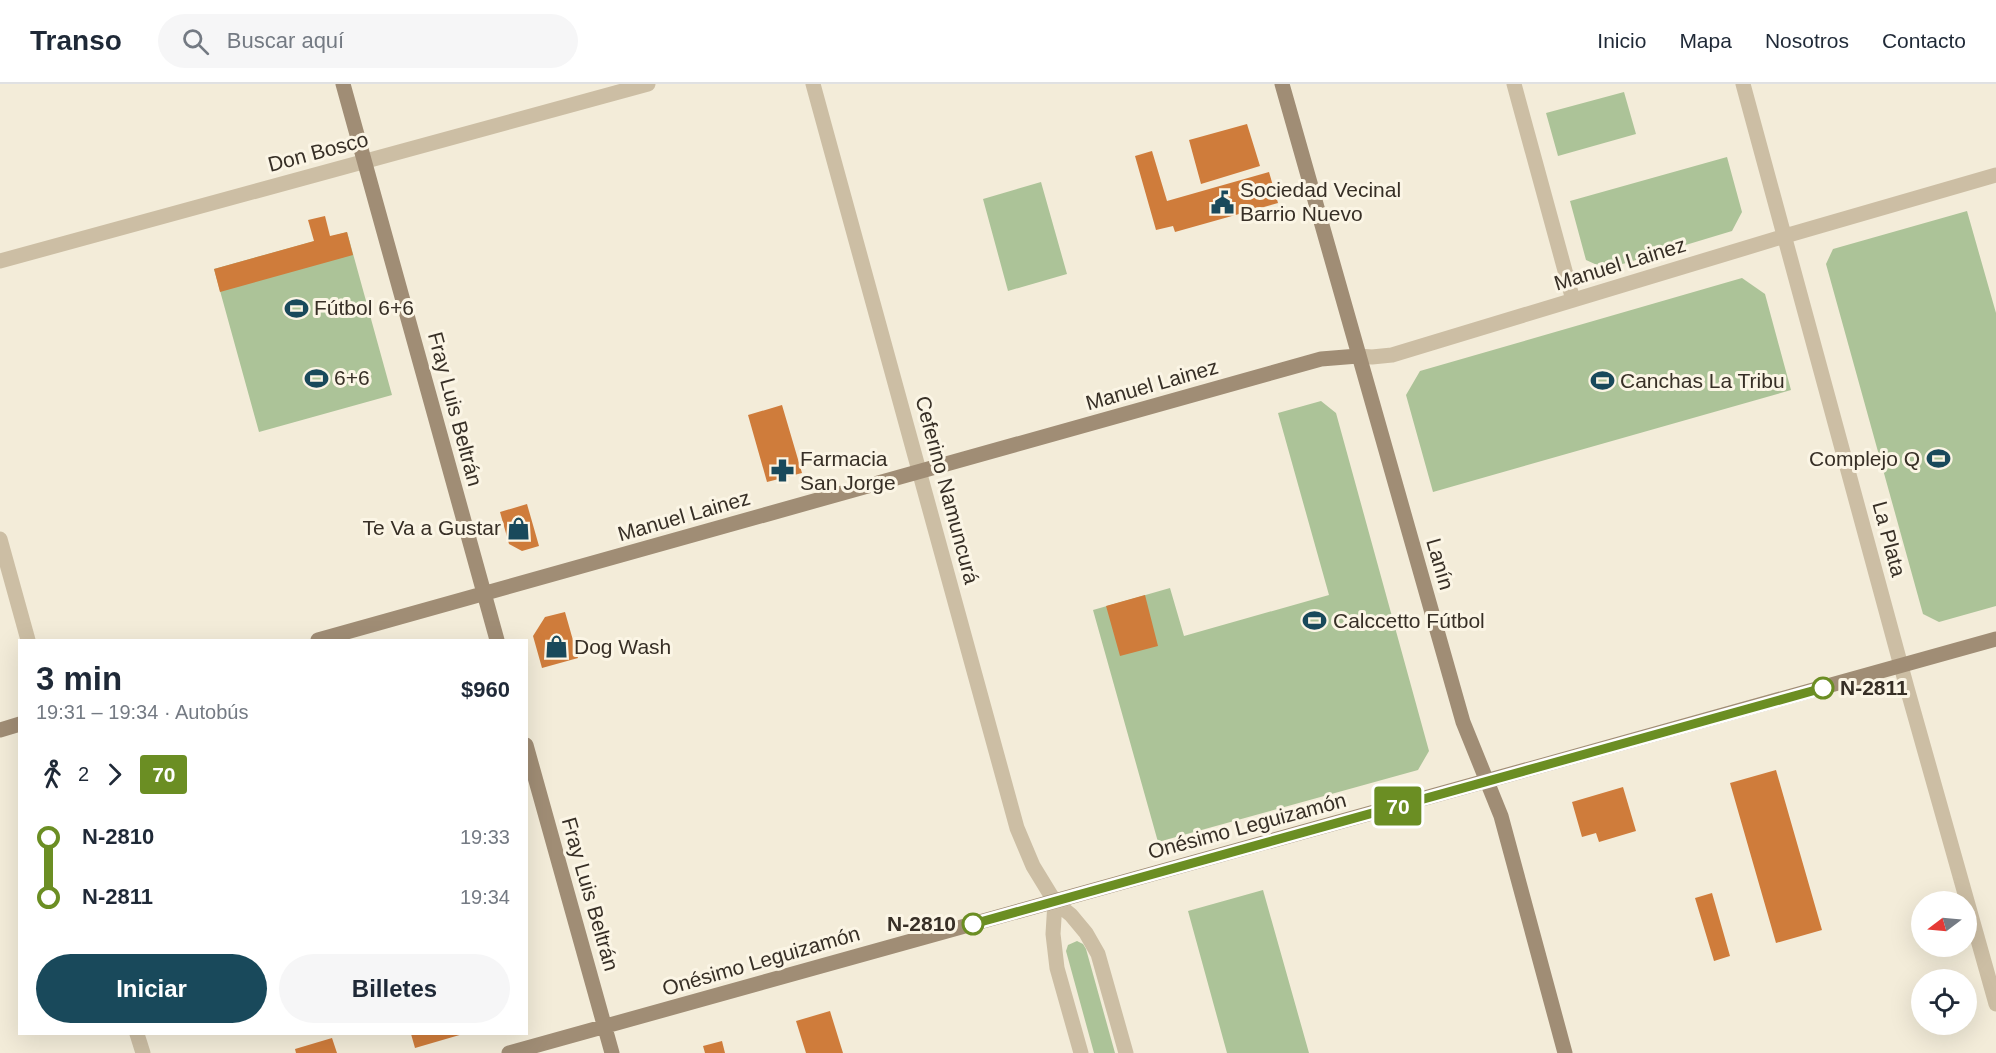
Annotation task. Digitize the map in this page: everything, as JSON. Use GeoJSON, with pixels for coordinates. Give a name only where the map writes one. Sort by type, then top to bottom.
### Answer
{"type":"FeatureCollection","features":[{"type":"Feature","properties":{"kind":"street","name":"Fray Luis Beltrán"},"geometry":{"type":"LineString","coordinates":[[343,84],[497,639]]}},
{"type":"Feature","properties":{"kind":"street","name":"Don Bosco"},"geometry":{"type":"LineString","coordinates":[[0,261],[648,84]]}},
{"type":"Feature","properties":{"kind":"street","name":"Ceferino Namuncurá"},"geometry":{"type":"LineString","coordinates":[[813,84],[1017,828],[1033,866],[1055,902],[1071,915],[1086,933],[1098,954],[1126,1053]]}},
{"type":"Feature","properties":{"kind":"street","name":"Lanín"},"geometry":{"type":"LineString","coordinates":[[1282,84],[1463,722],[1502,816],[1565,1053]]}},
{"type":"Feature","properties":{"kind":"street"},"geometry":{"type":"LineString","coordinates":[[1514,84],[1573,300]]}},
{"type":"Feature","properties":{"kind":"street","name":"La Plata"},"geometry":{"type":"LineString","coordinates":[[1743,84],[1996,1004]]}},
{"type":"Feature","properties":{"kind":"street","name":"Manuel Lainez"},"geometry":{"type":"LineString","coordinates":[[322,639],[1321,359],[1392,355],[1785,236],[1996,175]]}},
{"type":"Feature","properties":{"kind":"street"},"geometry":{"type":"LineString","coordinates":[[0,539],[28,639]]}},
{"type":"Feature","properties":{"kind":"street","name":"Onésimo Leguizamón"},"geometry":{"type":"LineString","coordinates":[[509,1053],[1996,639]]}},
{"type":"Feature","properties":{"kind":"street"},"geometry":{"type":"LineString","coordinates":[[0,730],[18,725]]}},
{"type":"Feature","properties":{"kind":"street","name":"Fray Luis Beltrán"},"geometry":{"type":"LineString","coordinates":[[528,752],[612,1053]]}},
{"type":"Feature","properties":{"kind":"street"},"geometry":{"type":"LineString","coordinates":[[1055,902],[1053,934],[1057,968],[1081,1053]]}},
{"type":"Feature","properties":{"kind":"street"},"geometry":{"type":"LineString","coordinates":[[137,1035],[143,1053]]}},
{"type":"Feature","properties":{"kind":"green space"},"geometry":{"type":"Polygon","coordinates":[[[1624,92],[1636,134],[1558,156],[1546,113],[1624,92]]]}},
{"type":"Feature","properties":{"kind":"green space"},"geometry":{"type":"Polygon","coordinates":[[[1727,157],[1742,212],[1732,231],[1606,269],[1586,260],[1570,201],[1727,157]]]}},
{"type":"Feature","properties":{"kind":"green space"},"geometry":{"type":"Polygon","coordinates":[[[1041,182],[1067,274],[1008,291],[983,199],[1041,182]]]}},
{"type":"Feature","properties":{"kind":"green space","name":"Complejo Q"},"geometry":{"type":"Polygon","coordinates":[[[1967,211],[1996,313],[1996,606],[1939,622],[1923,614],[1826,264],[1833,249],[1967,211]]]}},
{"type":"Feature","properties":{"kind":"green space","name":"Fútbol 6+6"},"geometry":{"type":"Polygon","coordinates":[[[347,232],[392,395],[259,432],[214,269],[347,232]]]}},
{"type":"Feature","properties":{"kind":"green space","name":"Canchas La Tribu"},"geometry":{"type":"Polygon","coordinates":[[[1742,278],[1765,294],[1791,390],[1433,492],[1406,395],[1420,371],[1742,278]]]}},
{"type":"Feature","properties":{"kind":"green space","name":"Calccetto Fútbol"},"geometry":{"type":"Polygon","coordinates":[[[1321,401],[1336,413],[1429,751],[1418,770],[1158,842],[1093,610],[1170,588],[1184,636],[1329,595],[1278,413],[1321,401]]]}},
{"type":"Feature","properties":{"kind":"green space"},"geometry":{"type":"Polygon","coordinates":[[[1263,890],[1309,1053],[1227,1053],[1188,911],[1263,890]]]}},
{"type":"Feature","properties":{"kind":"green space"},"geometry":{"type":"Polygon","coordinates":[[[1077,941],[1086,949],[1115,1053],[1094,1053],[1066,951],[1068,945],[1077,941]]]}},
{"type":"Feature","properties":{"kind":"building"},"geometry":{"type":"Polygon","coordinates":[[[1247,124],[1260,166],[1201,184],[1189,140],[1247,124]]]}},
{"type":"Feature","properties":{"kind":"building","name":"Sociedad Vecinal Barrio Nuevo"},"geometry":{"type":"Polygon","coordinates":[[[1152,151],[1167,201],[1269,172],[1278,203],[1175,232],[1173,226],[1156,230],[1135,156],[1152,151]]]}},
{"type":"Feature","properties":{"kind":"building"},"geometry":{"type":"Polygon","coordinates":[[[325,216],[330,236],[347,232],[353,255],[220,292],[214,269],[314,241],[308,220],[325,216]]]}},
{"type":"Feature","properties":{"kind":"building"},"geometry":{"type":"Polygon","coordinates":[[[782,405],[802,473],[767,482],[748,415],[782,405]]]}},
{"type":"Feature","properties":{"kind":"building","name":"Te Va a Gustar"},"geometry":{"type":"Polygon","coordinates":[[[527,504],[539,546],[522,551],[509,544],[500,512],[527,504]]]}},
{"type":"Feature","properties":{"kind":"building"},"geometry":{"type":"Polygon","coordinates":[[[1145,595],[1158,646],[1120,656],[1106,606],[1145,595]]]}},
{"type":"Feature","properties":{"kind":"building","name":"Dog Wash"},"geometry":{"type":"Polygon","coordinates":[[[565,612],[578,658],[542,668],[533,636],[545,617],[565,612]]]}},
{"type":"Feature","properties":{"kind":"building"},"geometry":{"type":"Polygon","coordinates":[[[1776,770],[1822,930],[1776,943],[1730,783],[1776,770]]]}},
{"type":"Feature","properties":{"kind":"building"},"geometry":{"type":"Polygon","coordinates":[[[1623,787],[1636,831],[1599,842],[1596,833],[1582,837],[1572,802],[1623,787]]]}},
{"type":"Feature","properties":{"kind":"building"},"geometry":{"type":"Polygon","coordinates":[[[1712,893],[1730,956],[1714,961],[1695,898],[1712,893]]]}},
{"type":"Feature","properties":{"kind":"building"},"geometry":{"type":"Polygon","coordinates":[[[830,1011],[843,1053],[806,1053],[796,1021],[830,1011]]]}},
{"type":"Feature","properties":{"kind":"building"},"geometry":{"type":"Polygon","coordinates":[[[411,1035],[460,1035],[415,1048],[411,1035]]]}},
{"type":"Feature","properties":{"kind":"building"},"geometry":{"type":"Polygon","coordinates":[[[332,1038],[337,1053],[296,1053],[295,1049],[332,1038]]]}},
{"type":"Feature","properties":{"kind":"building"},"geometry":{"type":"Polygon","coordinates":[[[722,1041],[725,1053],[705,1053],[703,1046],[722,1041]]]}},
{"type":"Feature","properties":{"kind":"bus line","name":"70"},"geometry":{"type":"LineString","coordinates":[[973,924],[1823,688]]}},
{"type":"Feature","properties":{"kind":"place","name":"Sociedad Vecinal Barrio Nuevo"},"geometry":{"type":"Point","coordinates":[1222,202]}},
{"type":"Feature","properties":{"kind":"place","name":"Fútbol 6+6"},"geometry":{"type":"Point","coordinates":[296,308]}},
{"type":"Feature","properties":{"kind":"place","name":"6+6"},"geometry":{"type":"Point","coordinates":[316,378]}},
{"type":"Feature","properties":{"kind":"place","name":"Canchas La Tribu"},"geometry":{"type":"Point","coordinates":[1602,381]}},
{"type":"Feature","properties":{"kind":"place","name":"Complejo Q"},"geometry":{"type":"Point","coordinates":[1938,459]}},
{"type":"Feature","properties":{"kind":"place","name":"Farmacia San Jorge"},"geometry":{"type":"Point","coordinates":[782,471]}},
{"type":"Feature","properties":{"kind":"place","name":"Te Va a Gustar"},"geometry":{"type":"Point","coordinates":[519,528]}},
{"type":"Feature","properties":{"kind":"place","name":"Calccetto Fútbol"},"geometry":{"type":"Point","coordinates":[1315,621]}},
{"type":"Feature","properties":{"kind":"place","name":"Dog Wash"},"geometry":{"type":"Point","coordinates":[556,647]}},
{"type":"Feature","properties":{"kind":"place","name":"N-2811"},"geometry":{"type":"Point","coordinates":[1823,688]}},
{"type":"Feature","properties":{"kind":"place","name":"N-2810"},"geometry":{"type":"Point","coordinates":[973,924]}}]}
